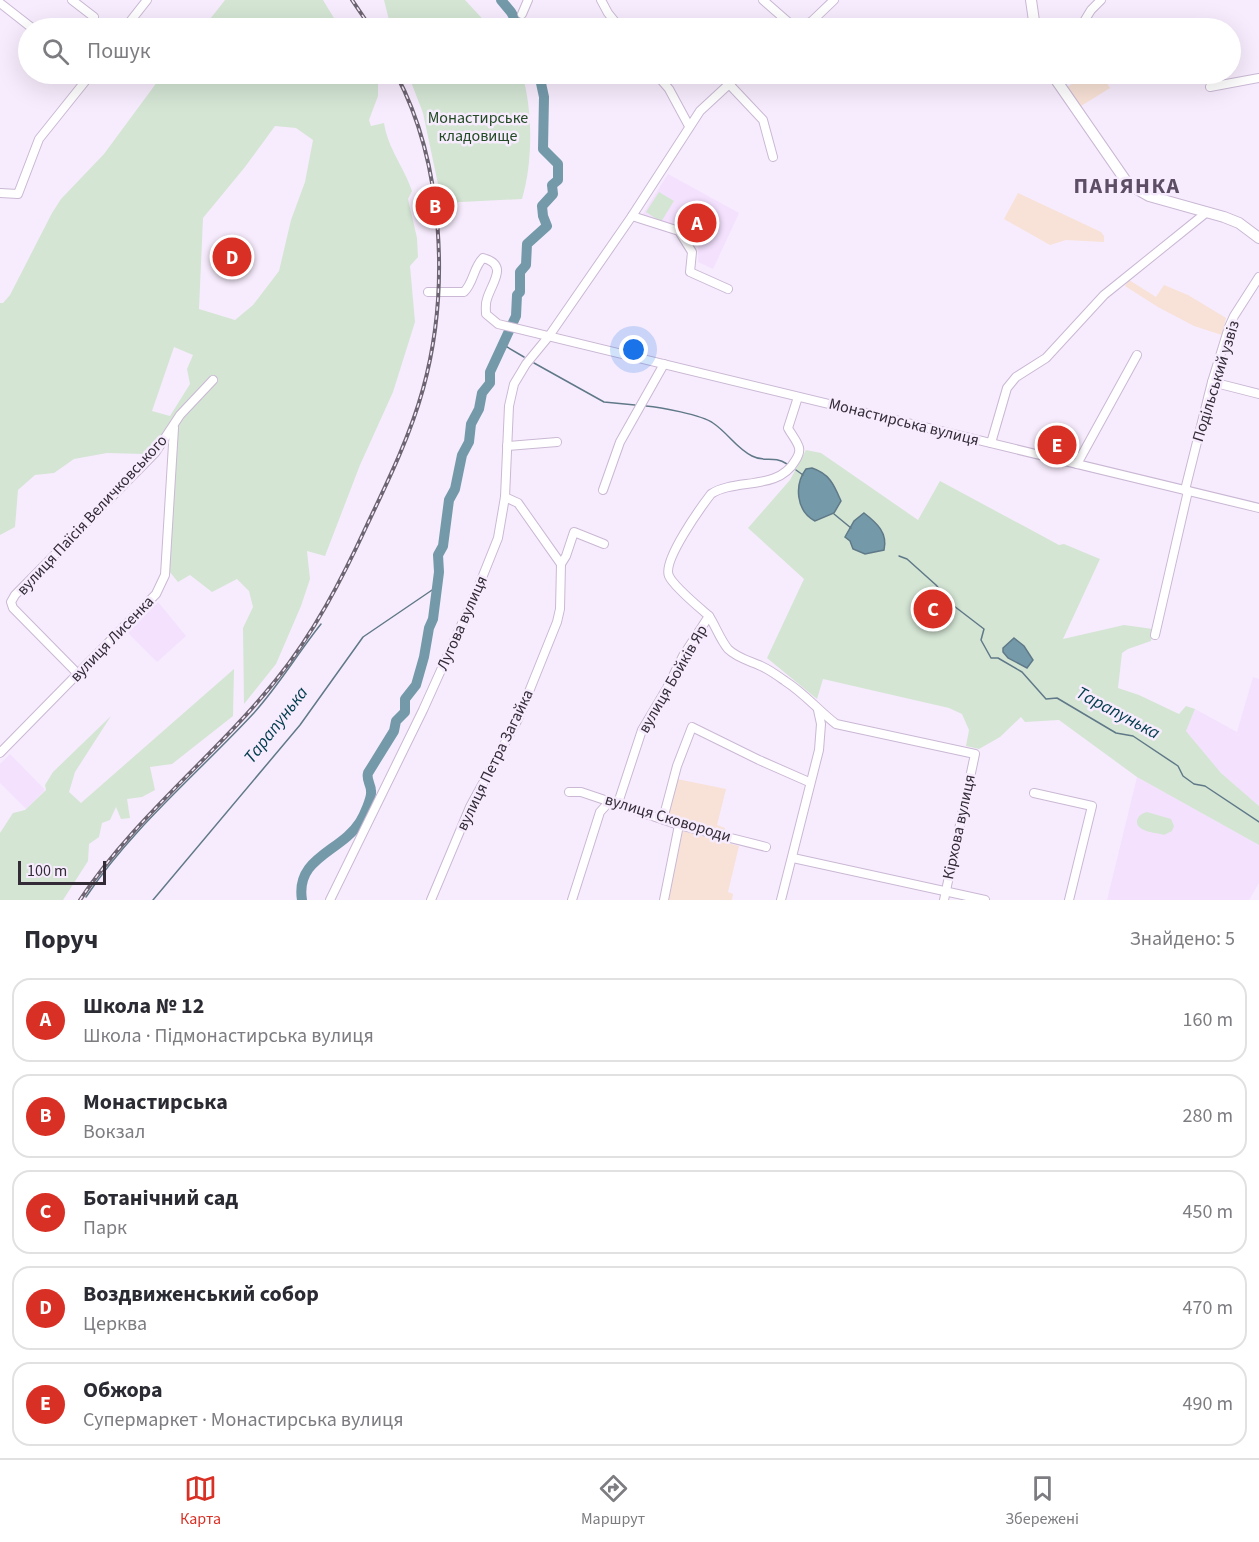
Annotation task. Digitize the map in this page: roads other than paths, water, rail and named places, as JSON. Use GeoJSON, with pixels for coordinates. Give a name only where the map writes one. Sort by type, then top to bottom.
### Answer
{"type":"FeatureCollection","features":[{"type":"Feature","properties":{"kind":"main road"},"geometry":{"type":"LineString","coordinates":[[1031,0],[1034,18]]}},
{"type":"Feature","properties":{"kind":"main road"},"geometry":{"type":"LineString","coordinates":[[1059,84],[1128,184],[1149,196],[1239,223],[1259,238]]}},
{"type":"Feature","properties":{"kind":"street"},"geometry":{"type":"LineString","coordinates":[[72,0],[94,17]]}},
{"type":"Feature","properties":{"kind":"street"},"geometry":{"type":"LineString","coordinates":[[133,18],[147,0]]}},
{"type":"Feature","properties":{"kind":"street"},"geometry":{"type":"LineString","coordinates":[[522,14],[528,0]]}},
{"type":"Feature","properties":{"kind":"street"},"geometry":{"type":"LineString","coordinates":[[601,0],[612,18]]}},
{"type":"Feature","properties":{"kind":"street"},"geometry":{"type":"LineString","coordinates":[[763,0],[784,18]]}},
{"type":"Feature","properties":{"kind":"street"},"geometry":{"type":"LineString","coordinates":[[815,18],[834,0]]}},
{"type":"Feature","properties":{"kind":"street"},"geometry":{"type":"LineString","coordinates":[[1086,18],[1101,0]]}},
{"type":"Feature","properties":{"kind":"street"},"geometry":{"type":"LineString","coordinates":[[0,3],[19,18]]}},
{"type":"Feature","properties":{"kind":"street"},"geometry":{"type":"LineString","coordinates":[[1241,81],[1259,78]]}},
{"type":"Feature","properties":{"kind":"street"},"geometry":{"type":"LineString","coordinates":[[0,194],[18,194],[39,139],[81,84]]}},
{"type":"Feature","properties":{"kind":"street"},"geometry":{"type":"LineString","coordinates":[[665,84],[689,126]]}},
{"type":"Feature","properties":{"kind":"street"},"geometry":{"type":"LineString","coordinates":[[729,84],[763,120],[773,157]]}},
{"type":"Feature","properties":{"kind":"street","name":"Лугова вулиця"},"geometry":{"type":"LineString","coordinates":[[330,900],[423,710],[498,538],[505,497],[508,406],[514,384],[632,216],[689,126],[700,111],[729,84]]}},
{"type":"Feature","properties":{"kind":"street"},"geometry":{"type":"LineString","coordinates":[[1210,87],[1226,84]]}},
{"type":"Feature","properties":{"kind":"street"},"geometry":{"type":"LineString","coordinates":[[991,443],[1007,388],[1016,377],[1046,358],[1104,295],[1207,212]]}},
{"type":"Feature","properties":{"kind":"street"},"geometry":{"type":"LineString","coordinates":[[632,216],[679,231],[692,252],[690,272],[728,289]]}},
{"type":"Feature","properties":{"kind":"street"},"geometry":{"type":"LineString","coordinates":[[428,292],[464,292],[469,287],[475,267],[480,260],[483,258],[489,260],[494,262],[497,274],[486,302],[486,314],[502,325],[549,336]]}},
{"type":"Feature","properties":{"kind":"street","name":"Подільський узвіз"},"geometry":{"type":"LineString","coordinates":[[1187,490],[1212,382],[1234,316],[1259,277]]}},
{"type":"Feature","properties":{"kind":"street","name":"Монастирська вулиця"},"geometry":{"type":"LineString","coordinates":[[549,336],[1259,508]]}},
{"type":"Feature","properties":{"kind":"street"},"geometry":{"type":"LineString","coordinates":[[1077,464],[1137,355]]}},
{"type":"Feature","properties":{"kind":"street"},"geometry":{"type":"LineString","coordinates":[[603,490],[620,442],[664,364]]}},
{"type":"Feature","properties":{"kind":"street","name":"вулиця Паїсія Величковського"},"geometry":{"type":"LineString","coordinates":[[78,674],[13,608],[11,602],[15,595],[154,453],[174,427],[180,415],[213,380]]}},
{"type":"Feature","properties":{"kind":"street"},"geometry":{"type":"LineString","coordinates":[[1212,382],[1259,394]]}},
{"type":"Feature","properties":{"kind":"street","name":"вулиця Бойків Яр"},"geometry":{"type":"LineString","coordinates":[[572,900],[600,812],[614,802],[642,730],[683,656],[709,616],[669,576],[668,569],[676,546],[711,494],[719,489],[771,479],[784,474],[792,466],[798,457],[799,448],[788,428],[798,397]]}},
{"type":"Feature","properties":{"kind":"street","name":"вулиця Лисенка"},"geometry":{"type":"LineString","coordinates":[[0,753],[156,594],[162,585],[165,575],[174,427]]}},
{"type":"Feature","properties":{"kind":"street"},"geometry":{"type":"LineString","coordinates":[[507,446],[557,442]]}},
{"type":"Feature","properties":{"kind":"street"},"geometry":{"type":"LineString","coordinates":[[1155,635],[1187,490]]}},
{"type":"Feature","properties":{"kind":"street"},"geometry":{"type":"LineString","coordinates":[[505,497],[518,503],[561,564],[574,532],[604,544]]}},
{"type":"Feature","properties":{"kind":"street","name":"вулиця Петра Загайка"},"geometry":{"type":"LineString","coordinates":[[431,900],[470,807],[518,720],[557,622],[560,609],[561,564]]}},
{"type":"Feature","properties":{"kind":"street"},"geometry":{"type":"LineString","coordinates":[[709,616],[730,651],[742,659],[762,666],[788,683],[808,698],[818,710],[821,739],[781,900]]}},
{"type":"Feature","properties":{"kind":"street","name":"Кірхова вулиця"},"geometry":{"type":"LineString","coordinates":[[818,710],[836,724],[975,754],[944,896]]}},
{"type":"Feature","properties":{"kind":"street"},"geometry":{"type":"LineString","coordinates":[[663,819],[677,766],[692,727],[810,782]]}},
{"type":"Feature","properties":{"kind":"street","name":"вулиця Сковороди"},"geometry":{"type":"LineString","coordinates":[[569,792],[581,792],[679,825],[766,847]]}},
{"type":"Feature","properties":{"kind":"street"},"geometry":{"type":"LineString","coordinates":[[1034,793],[1092,806],[1069,900]]}},
{"type":"Feature","properties":{"kind":"street"},"geometry":{"type":"LineString","coordinates":[[664,900],[679,825]]}},
{"type":"Feature","properties":{"kind":"street"},"geometry":{"type":"LineString","coordinates":[[793,858],[944,896],[985,900]]}},
{"type":"Feature","properties":{"kind":"water"},"geometry":{"type":"Polygon","coordinates":[[[812,468],[827,477],[841,501],[834,513],[815,521],[804,511],[799,497],[802,475],[806,469],[812,468]]]}},
{"type":"Feature","properties":{"kind":"water"},"geometry":{"type":"Polygon","coordinates":[[[864,513],[883,533],[884,550],[865,554],[853,549],[850,541],[845,537],[854,521],[864,513]]]}},
{"type":"Feature","properties":{"kind":"water"},"geometry":{"type":"Polygon","coordinates":[[[1014,638],[1024,646],[1033,660],[1027,668],[1008,658],[1003,652],[1003,648],[1014,638]]]}},
{"type":"Feature","properties":{"kind":"waterway","name":"Тарапунька"},"geometry":{"type":"LineString","coordinates":[[501,0],[514,18]]}},
{"type":"Feature","properties":{"kind":"waterway","name":"Тарапунька"},"geometry":{"type":"LineString","coordinates":[[302,900],[305,874],[312,864],[342,841],[362,819],[371,794],[368,773],[394,731],[396,721],[405,712],[405,699],[416,685],[433,619],[439,572],[438,555],[443,546],[449,500],[455,489],[462,455],[469,442],[471,424],[479,409],[482,393],[490,383],[490,372],[516,316],[517,295],[520,292],[520,272],[526,265],[527,244],[547,226],[542,206],[553,194],[552,185],[558,180],[558,164],[543,149],[544,97],[541,84]]}},
{"type":"Feature","properties":{"kind":"waterway","name":"Тарапунька"},"geometry":{"type":"LineString","coordinates":[[502,344],[524,357]]}},
{"type":"Feature","properties":{"kind":"waterway","name":"Тарапунька"},"geometry":{"type":"LineString","coordinates":[[534,363],[604,402],[635,405]]}},
{"type":"Feature","properties":{"kind":"waterway","name":"Тарапунька"},"geometry":{"type":"LineString","coordinates":[[646,406],[681,412],[708,420],[752,456],[782,461],[787,464]]}},
{"type":"Feature","properties":{"kind":"waterway","name":"Тарапунька"},"geometry":{"type":"LineString","coordinates":[[796,470],[803,475]]}},
{"type":"Feature","properties":{"kind":"waterway","name":"Тарапунька"},"geometry":{"type":"LineString","coordinates":[[834,514],[851,528]]}},
{"type":"Feature","properties":{"kind":"waterway","name":"Тарапунька"},"geometry":{"type":"LineString","coordinates":[[899,556],[907,559],[936,585],[954,606],[984,629],[981,640],[991,658],[998,658],[1022,672],[1046,699],[1057,698],[1116,733],[1133,736],[1178,766],[1183,776],[1194,784],[1205,786],[1259,822]]}},
{"type":"Feature","properties":{"kind":"waterway","name":"Тарапунька"},"geometry":{"type":"LineString","coordinates":[[153,900],[300,725],[363,637],[438,586]]}},
{"type":"Feature","properties":{"kind":"waterway"},"geometry":{"type":"LineString","coordinates":[[86,897],[123,848],[261,704],[321,624]]}},
{"type":"Feature","properties":{"kind":"railway"},"geometry":{"type":"LineString","coordinates":[[352,0],[364,18]]}},
{"type":"Feature","properties":{"kind":"railway"},"geometry":{"type":"LineString","coordinates":[[80,900],[125,841],[252,708],[303,644],[348,565],[391,475],[412,424],[432,351],[437,311],[438,228],[433,187],[424,147],[412,109],[401,84]]}},
{"type":"Feature","properties":{"kind":"place","name":"Монастирська"},"geometry":{"type":"Point","coordinates":[435,206]}},
{"type":"Feature","properties":{"kind":"place","name":"Школа № 12"},"geometry":{"type":"Point","coordinates":[697,223]}},
{"type":"Feature","properties":{"kind":"place","name":"Воздвиженський собор"},"geometry":{"type":"Point","coordinates":[232,257]}},
{"type":"Feature","properties":{"kind":"place","name":"Обжора"},"geometry":{"type":"Point","coordinates":[1057,445]}},
{"type":"Feature","properties":{"kind":"place","name":"Ботанічний сад"},"geometry":{"type":"Point","coordinates":[933,609]}},
{"type":"Feature","properties":{"kind":"district","name":"ПАНЯНКА"},"geometry":{"type":"Point","coordinates":[1127,186]}},
{"type":"Feature","properties":{"kind":"park label","name":"Монастирське кладовище"},"geometry":{"type":"Point","coordinates":[478,127]}}]}
